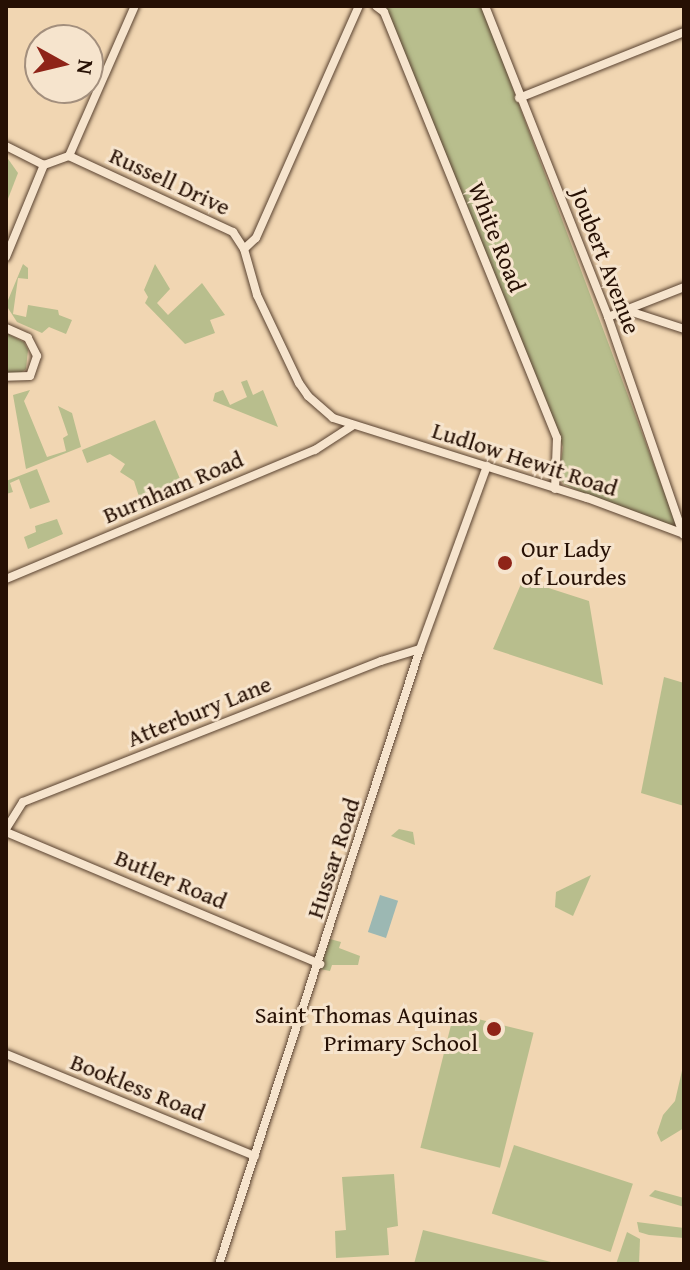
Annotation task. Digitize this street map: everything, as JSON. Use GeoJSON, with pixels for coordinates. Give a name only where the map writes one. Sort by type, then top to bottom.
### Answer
{"type":"FeatureCollection","features":[{"type":"Feature","properties":{"kind":"street"},"geometry":{"type":"LineString","coordinates":[[6,146],[44,165],[69,156],[135,6]]}},
{"type":"Feature","properties":{"kind":"street"},"geometry":{"type":"LineString","coordinates":[[244,249],[256,238],[359,6]]}},
{"type":"Feature","properties":{"kind":"street","name":"White Road"},"geometry":{"type":"LineString","coordinates":[[376,6],[384,12],[557,438],[555,489]]}},
{"type":"Feature","properties":{"kind":"street","name":"Joubert Avenue"},"geometry":{"type":"LineString","coordinates":[[485,6],[608,317],[683,534]]}},
{"type":"Feature","properties":{"kind":"street"},"geometry":{"type":"LineString","coordinates":[[519,98],[684,32]]}},
{"type":"Feature","properties":{"kind":"street","name":"Russell Drive"},"geometry":{"type":"LineString","coordinates":[[69,156],[233,232],[244,249],[257,295],[299,383],[319,408],[352,426]]}},
{"type":"Feature","properties":{"kind":"street"},"geometry":{"type":"LineString","coordinates":[[6,257],[44,165]]}},
{"type":"Feature","properties":{"kind":"street"},"geometry":{"type":"LineString","coordinates":[[608,317],[684,287]]}},
{"type":"Feature","properties":{"kind":"street"},"geometry":{"type":"LineString","coordinates":[[628,311],[684,329]]}},
{"type":"Feature","properties":{"kind":"street"},"geometry":{"type":"LineString","coordinates":[[6,328],[28,338],[37,356],[30,376],[6,377]]}},
{"type":"Feature","properties":{"kind":"street","name":"Ludlow Hewit Road"},"geometry":{"type":"LineString","coordinates":[[352,426],[487,466],[683,534]]}},
{"type":"Feature","properties":{"kind":"street","name":"Burnham Road"},"geometry":{"type":"LineString","coordinates":[[6,579],[315,450],[352,426]]}},
{"type":"Feature","properties":{"kind":"street","name":"Hussar Road"},"geometry":{"type":"LineString","coordinates":[[219,1264],[320,964],[420,649],[487,466]]}},
{"type":"Feature","properties":{"kind":"street","name":"Atterbury Lane"},"geometry":{"type":"LineString","coordinates":[[6,830],[23,802],[381,661],[420,649]]}},
{"type":"Feature","properties":{"kind":"street","name":"Butler Road"},"geometry":{"type":"LineString","coordinates":[[6,830],[320,964]]}},
{"type":"Feature","properties":{"kind":"street","name":"Bookless Road"},"geometry":{"type":"LineString","coordinates":[[6,1054],[255,1156]]}},
{"type":"Feature","properties":{"kind":"green space"},"geometry":{"type":"Polygon","coordinates":[[[381,6],[482,6],[678,529],[587,495],[564,484],[559,477],[563,447],[560,439],[381,6]]]}},
{"type":"Feature","properties":{"kind":"green space"},"geometry":{"type":"Polygon","coordinates":[[[6,156],[18,173],[6,204],[6,156]]]}},
{"type":"Feature","properties":{"kind":"green space"},"geometry":{"type":"Polygon","coordinates":[[[23,264],[28,268],[28,279],[18,278],[13,314],[26,317],[28,305],[58,310],[59,315],[72,320],[66,334],[49,327],[42,333],[17,322],[6,305],[23,264]]]}},
{"type":"Feature","properties":{"kind":"green space"},"geometry":{"type":"Polygon","coordinates":[[[155,264],[170,289],[157,303],[168,315],[202,283],[225,315],[210,320],[215,333],[185,344],[145,303],[148,297],[144,290],[155,264]]]}},
{"type":"Feature","properties":{"kind":"green space"},"geometry":{"type":"Polygon","coordinates":[[[6,333],[24,342],[28,350],[26,369],[18,375],[6,374],[6,333]]]}},
{"type":"Feature","properties":{"kind":"green space"},"geometry":{"type":"Polygon","coordinates":[[[247,380],[253,395],[263,390],[278,427],[213,401],[215,393],[223,390],[230,405],[247,397],[241,382],[247,380]]]}},
{"type":"Feature","properties":{"kind":"green space"},"geometry":{"type":"Polygon","coordinates":[[[30,390],[24,401],[47,457],[66,451],[63,438],[68,435],[58,406],[72,413],[81,447],[26,469],[13,395],[30,390]]]}},
{"type":"Feature","properties":{"kind":"green space"},"geometry":{"type":"Polygon","coordinates":[[[155,420],[183,486],[141,503],[134,481],[120,472],[125,464],[110,454],[87,463],[82,450],[155,420]]]}},
{"type":"Feature","properties":{"kind":"green space"},"geometry":{"type":"Polygon","coordinates":[[[37,469],[50,502],[30,509],[19,479],[10,483],[13,492],[6,494],[6,481],[37,469]]]}},
{"type":"Feature","properties":{"kind":"green space"},"geometry":{"type":"Polygon","coordinates":[[[57,519],[63,534],[28,549],[24,537],[36,532],[35,526],[57,519]]]}},
{"type":"Feature","properties":{"kind":"green space"},"geometry":{"type":"Polygon","coordinates":[[[530,582],[589,601],[603,685],[493,649],[521,584],[528,586],[530,582]]]}},
{"type":"Feature","properties":{"kind":"green space"},"geometry":{"type":"Polygon","coordinates":[[[664,677],[684,683],[684,806],[641,793],[664,677]]]}},
{"type":"Feature","properties":{"kind":"green space"},"geometry":{"type":"Polygon","coordinates":[[[399,829],[413,832],[415,845],[391,836],[399,829]]]}},
{"type":"Feature","properties":{"kind":"green space"},"geometry":{"type":"Polygon","coordinates":[[[591,875],[573,916],[555,907],[556,892],[591,875]]]}},
{"type":"Feature","properties":{"kind":"green space"},"geometry":{"type":"Polygon","coordinates":[[[330,939],[341,942],[339,948],[360,956],[358,965],[332,965],[330,971],[320,969],[330,939]]]}},
{"type":"Feature","properties":{"kind":"green space"},"geometry":{"type":"Polygon","coordinates":[[[454,1013],[534,1033],[500,1168],[420,1148],[454,1013]]]}},
{"type":"Feature","properties":{"kind":"green space"},"geometry":{"type":"Polygon","coordinates":[[[684,1062],[684,1128],[661,1142],[657,1133],[663,1115],[675,1101],[684,1062]]]}},
{"type":"Feature","properties":{"kind":"green space"},"geometry":{"type":"Polygon","coordinates":[[[514,1145],[633,1184],[611,1252],[492,1213],[514,1145]]]}},
{"type":"Feature","properties":{"kind":"green space"},"geometry":{"type":"Polygon","coordinates":[[[394,1174],[398,1226],[387,1228],[389,1255],[336,1258],[335,1231],[346,1230],[342,1177],[394,1174]]]}},
{"type":"Feature","properties":{"kind":"green space"},"geometry":{"type":"Polygon","coordinates":[[[655,1190],[684,1198],[684,1207],[649,1196],[655,1190]]]}},
{"type":"Feature","properties":{"kind":"green space"},"geometry":{"type":"Polygon","coordinates":[[[637,1222],[684,1228],[684,1238],[639,1232],[637,1222]]]}},
{"type":"Feature","properties":{"kind":"green space"},"geometry":{"type":"Polygon","coordinates":[[[423,1230],[555,1263],[555,1264],[414,1264],[423,1230]]]}},
{"type":"Feature","properties":{"kind":"green space"},"geometry":{"type":"Polygon","coordinates":[[[627,1232],[640,1239],[639,1264],[616,1264],[627,1232]]]}},
{"type":"Feature","properties":{"kind":"water"},"geometry":{"type":"Polygon","coordinates":[[[380,895],[398,901],[386,938],[368,932],[380,895]]]}},
{"type":"Feature","properties":{"kind":"place","name":"Our Lady of Lourdes"},"geometry":{"type":"Point","coordinates":[505,563]}},
{"type":"Feature","properties":{"kind":"place","name":"Saint Thomas Aquinas Primary School"},"geometry":{"type":"Point","coordinates":[494,1029]}}]}
